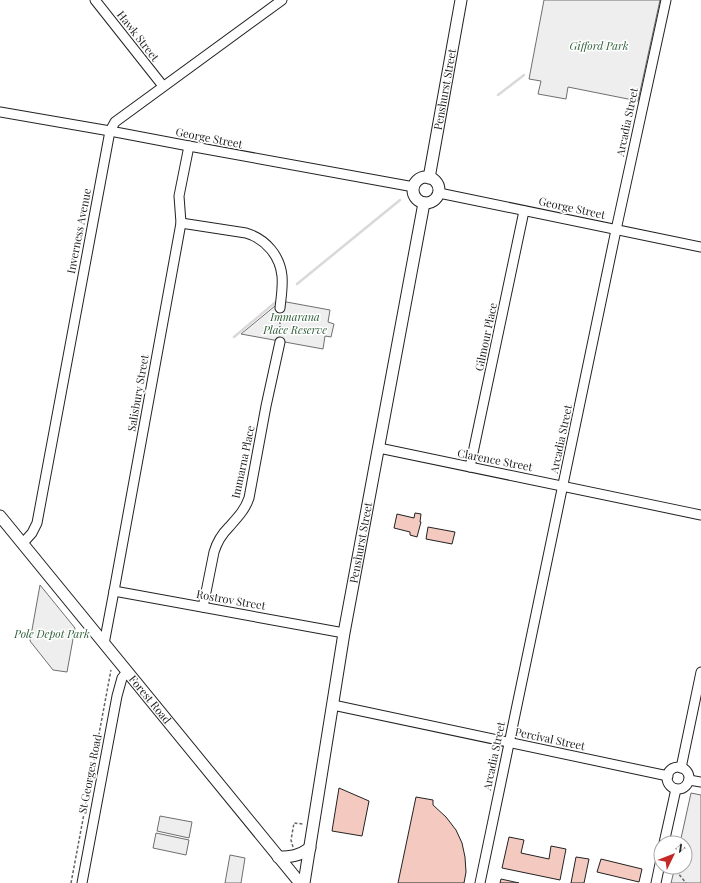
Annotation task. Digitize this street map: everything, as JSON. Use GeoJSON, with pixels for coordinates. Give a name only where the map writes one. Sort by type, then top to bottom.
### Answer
{"type":"FeatureCollection","features":[{"type":"Feature","properties":{"kind":"main road","name":"Penshurst Street"},"geometry":{"type":"LineString","coordinates":[[429,178],[461,0]]}},
{"type":"Feature","properties":{"kind":"main road"},"geometry":{"type":"LineString","coordinates":[[429,178],[438,185],[439,193],[432,202],[424,203],[420,202],[415,196],[414,187],[421,179],[429,178]]}},
{"type":"Feature","properties":{"kind":"main road","name":"Penshurst Street"},"geometry":{"type":"LineString","coordinates":[[304,883],[344,633],[424,203]]}},
{"type":"Feature","properties":{"kind":"main road","name":"Forest Road"},"geometry":{"type":"LineString","coordinates":[[0,516],[300,883]]}},
{"type":"Feature","properties":{"kind":"main road"},"geometry":{"type":"LineString","coordinates":[[278,856],[295,856],[310,848]]}},
{"type":"Feature","properties":{"kind":"street","name":"Hawk Street"},"geometry":{"type":"LineString","coordinates":[[95,0],[163,86]]}},
{"type":"Feature","properties":{"kind":"street"},"geometry":{"type":"LineString","coordinates":[[110,131],[115,122],[282,0]]}},
{"type":"Feature","properties":{"kind":"street","name":"Arcadia Street"},"geometry":{"type":"LineString","coordinates":[[480,883],[616,230],[666,0]]}},
{"type":"Feature","properties":{"kind":"street"},"geometry":{"type":"LineString","coordinates":[[0,122],[1,112]]}},
{"type":"Feature","properties":{"kind":"street","name":"George Street"},"geometry":{"type":"LineString","coordinates":[[1,112],[414,187]]}},
{"type":"Feature","properties":{"kind":"street","name":"Inverness Avenue"},"geometry":{"type":"LineString","coordinates":[[23,543],[37,523],[110,131]]}},
{"type":"Feature","properties":{"kind":"street","name":"Salisbury Street"},"geometry":{"type":"LineString","coordinates":[[104,644],[181,223],[179,196],[189,146]]}},
{"type":"Feature","properties":{"kind":"street","name":"George Street"},"geometry":{"type":"LineString","coordinates":[[439,193],[701,247]]}},
{"type":"Feature","properties":{"kind":"street","name":"Gilmour Place"},"geometry":{"type":"LineString","coordinates":[[470,467],[524,211]]}},
{"type":"Feature","properties":{"kind":"street"},"geometry":{"type":"LineString","coordinates":[[181,223],[246,233],[256,236],[264,242],[274,254],[280,268],[282,278],[280,308]]}},
{"type":"Feature","properties":{"kind":"street","name":"Immarna Place"},"geometry":{"type":"LineString","coordinates":[[203,607],[216,546],[223,534],[240,515],[249,498],[280,342]]}},
{"type":"Feature","properties":{"kind":"street","name":"Clarence Street"},"geometry":{"type":"LineString","coordinates":[[379,448],[701,515]]}},
{"type":"Feature","properties":{"kind":"street","name":"Rostrov Street"},"geometry":{"type":"LineString","coordinates":[[114,591],[344,633]]}},
{"type":"Feature","properties":{"kind":"street","name":"St Georges Road"},"geometry":{"type":"LineString","coordinates":[[82,883],[117,696],[122,678],[127,672]]}},
{"type":"Feature","properties":{"kind":"street"},"geometry":{"type":"LineString","coordinates":[[681,768],[701,672]]}},
{"type":"Feature","properties":{"kind":"street","name":"Percival Street"},"geometry":{"type":"LineString","coordinates":[[333,705],[668,776]]}},
{"type":"Feature","properties":{"kind":"street"},"geometry":{"type":"LineString","coordinates":[[674,768],[681,768],[688,773],[689,780],[686,786],[676,789],[670,785],[668,776],[674,768]]}},
{"type":"Feature","properties":{"kind":"street"},"geometry":{"type":"LineString","coordinates":[[689,780],[701,782]]}},
{"type":"Feature","properties":{"kind":"street"},"geometry":{"type":"LineString","coordinates":[[666,835],[676,789]]}},
{"type":"Feature","properties":{"kind":"path"},"geometry":{"type":"LineString","coordinates":[[280,308],[280,342]]}},
{"type":"Feature","properties":{"kind":"path","name":"St Georges Road"},"geometry":{"type":"LineString","coordinates":[[71,883],[111,670]]}},
{"type":"Feature","properties":{"kind":"path"},"geometry":{"type":"LineString","coordinates":[[296,846],[293,848],[291,840],[294,823],[306,825]]}},
{"type":"Feature","properties":{"kind":"path"},"geometry":{"type":"LineString","coordinates":[[680,875],[686,883]]}},
{"type":"Feature","properties":{"kind":"green space","name":"Gifford Park"},"geometry":{"type":"Polygon","coordinates":[[[544,0],[660,0],[638,101],[568,87],[566,99],[538,94],[541,81],[529,79],[544,0]]]}},
{"type":"Feature","properties":{"kind":"green space","name":"Immarana Place Reserve"},"geometry":{"type":"Polygon","coordinates":[[[281,301],[330,310],[328,322],[334,324],[331,337],[325,336],[323,349],[241,334],[281,301]]]}},
{"type":"Feature","properties":{"kind":"green space","name":"Pole Depot Park"},"geometry":{"type":"Polygon","coordinates":[[[40,585],[75,628],[67,672],[53,670],[30,641],[40,585]]]}},
{"type":"Feature","properties":{"kind":"green space"},"geometry":{"type":"Polygon","coordinates":[[[691,793],[701,795],[701,883],[671,883],[673,875],[693,875],[693,835],[682,835],[691,793]]]}},
{"type":"Feature","properties":{"kind":"green space"},"geometry":{"type":"Polygon","coordinates":[[[160,816],[192,822],[189,838],[157,831],[160,816]]]}},
{"type":"Feature","properties":{"kind":"green space"},"geometry":{"type":"Polygon","coordinates":[[[156,833],[189,840],[186,855],[153,848],[156,833]]]}},
{"type":"Feature","properties":{"kind":"green space"},"geometry":{"type":"Polygon","coordinates":[[[230,855],[245,858],[241,883],[225,883],[230,855]]]}},
{"type":"Feature","properties":{"kind":"building"},"geometry":{"type":"Polygon","coordinates":[[[415,513],[421,514],[421,522],[417,537],[410,535],[410,532],[394,528],[397,514],[414,518],[415,513]]]}},
{"type":"Feature","properties":{"kind":"building"},"geometry":{"type":"Polygon","coordinates":[[[428,527],[455,532],[452,544],[426,539],[428,527]]]}},
{"type":"Feature","properties":{"kind":"building"},"geometry":{"type":"Polygon","coordinates":[[[339,788],[369,801],[362,836],[332,831],[339,788]]]}},
{"type":"Feature","properties":{"kind":"building"},"geometry":{"type":"Polygon","coordinates":[[[416,797],[433,800],[433,805],[446,817],[456,830],[462,843],[465,857],[466,872],[464,883],[398,883],[416,797]]]}},
{"type":"Feature","properties":{"kind":"building"},"geometry":{"type":"Polygon","coordinates":[[[509,837],[524,840],[521,853],[549,859],[551,846],[566,849],[560,880],[502,868],[509,837]]]}},
{"type":"Feature","properties":{"kind":"building"},"geometry":{"type":"Polygon","coordinates":[[[576,857],[589,859],[584,883],[571,883],[576,857]]]}},
{"type":"Feature","properties":{"kind":"building"},"geometry":{"type":"Polygon","coordinates":[[[601,859],[642,869],[639,882],[597,872],[601,859]]]}},
{"type":"Feature","properties":{"kind":"building"},"geometry":{"type":"Polygon","coordinates":[[[501,879],[519,883],[500,883],[501,879]]]}},
{"type":"Feature","properties":{"kind":"waterway"},"geometry":{"type":"LineString","coordinates":[[498,95],[524,75]]}},
{"type":"Feature","properties":{"kind":"waterway"},"geometry":{"type":"LineString","coordinates":[[297,284],[400,200]]}},
{"type":"Feature","properties":{"kind":"waterway"},"geometry":{"type":"LineString","coordinates":[[234,337],[277,301]]}}]}
